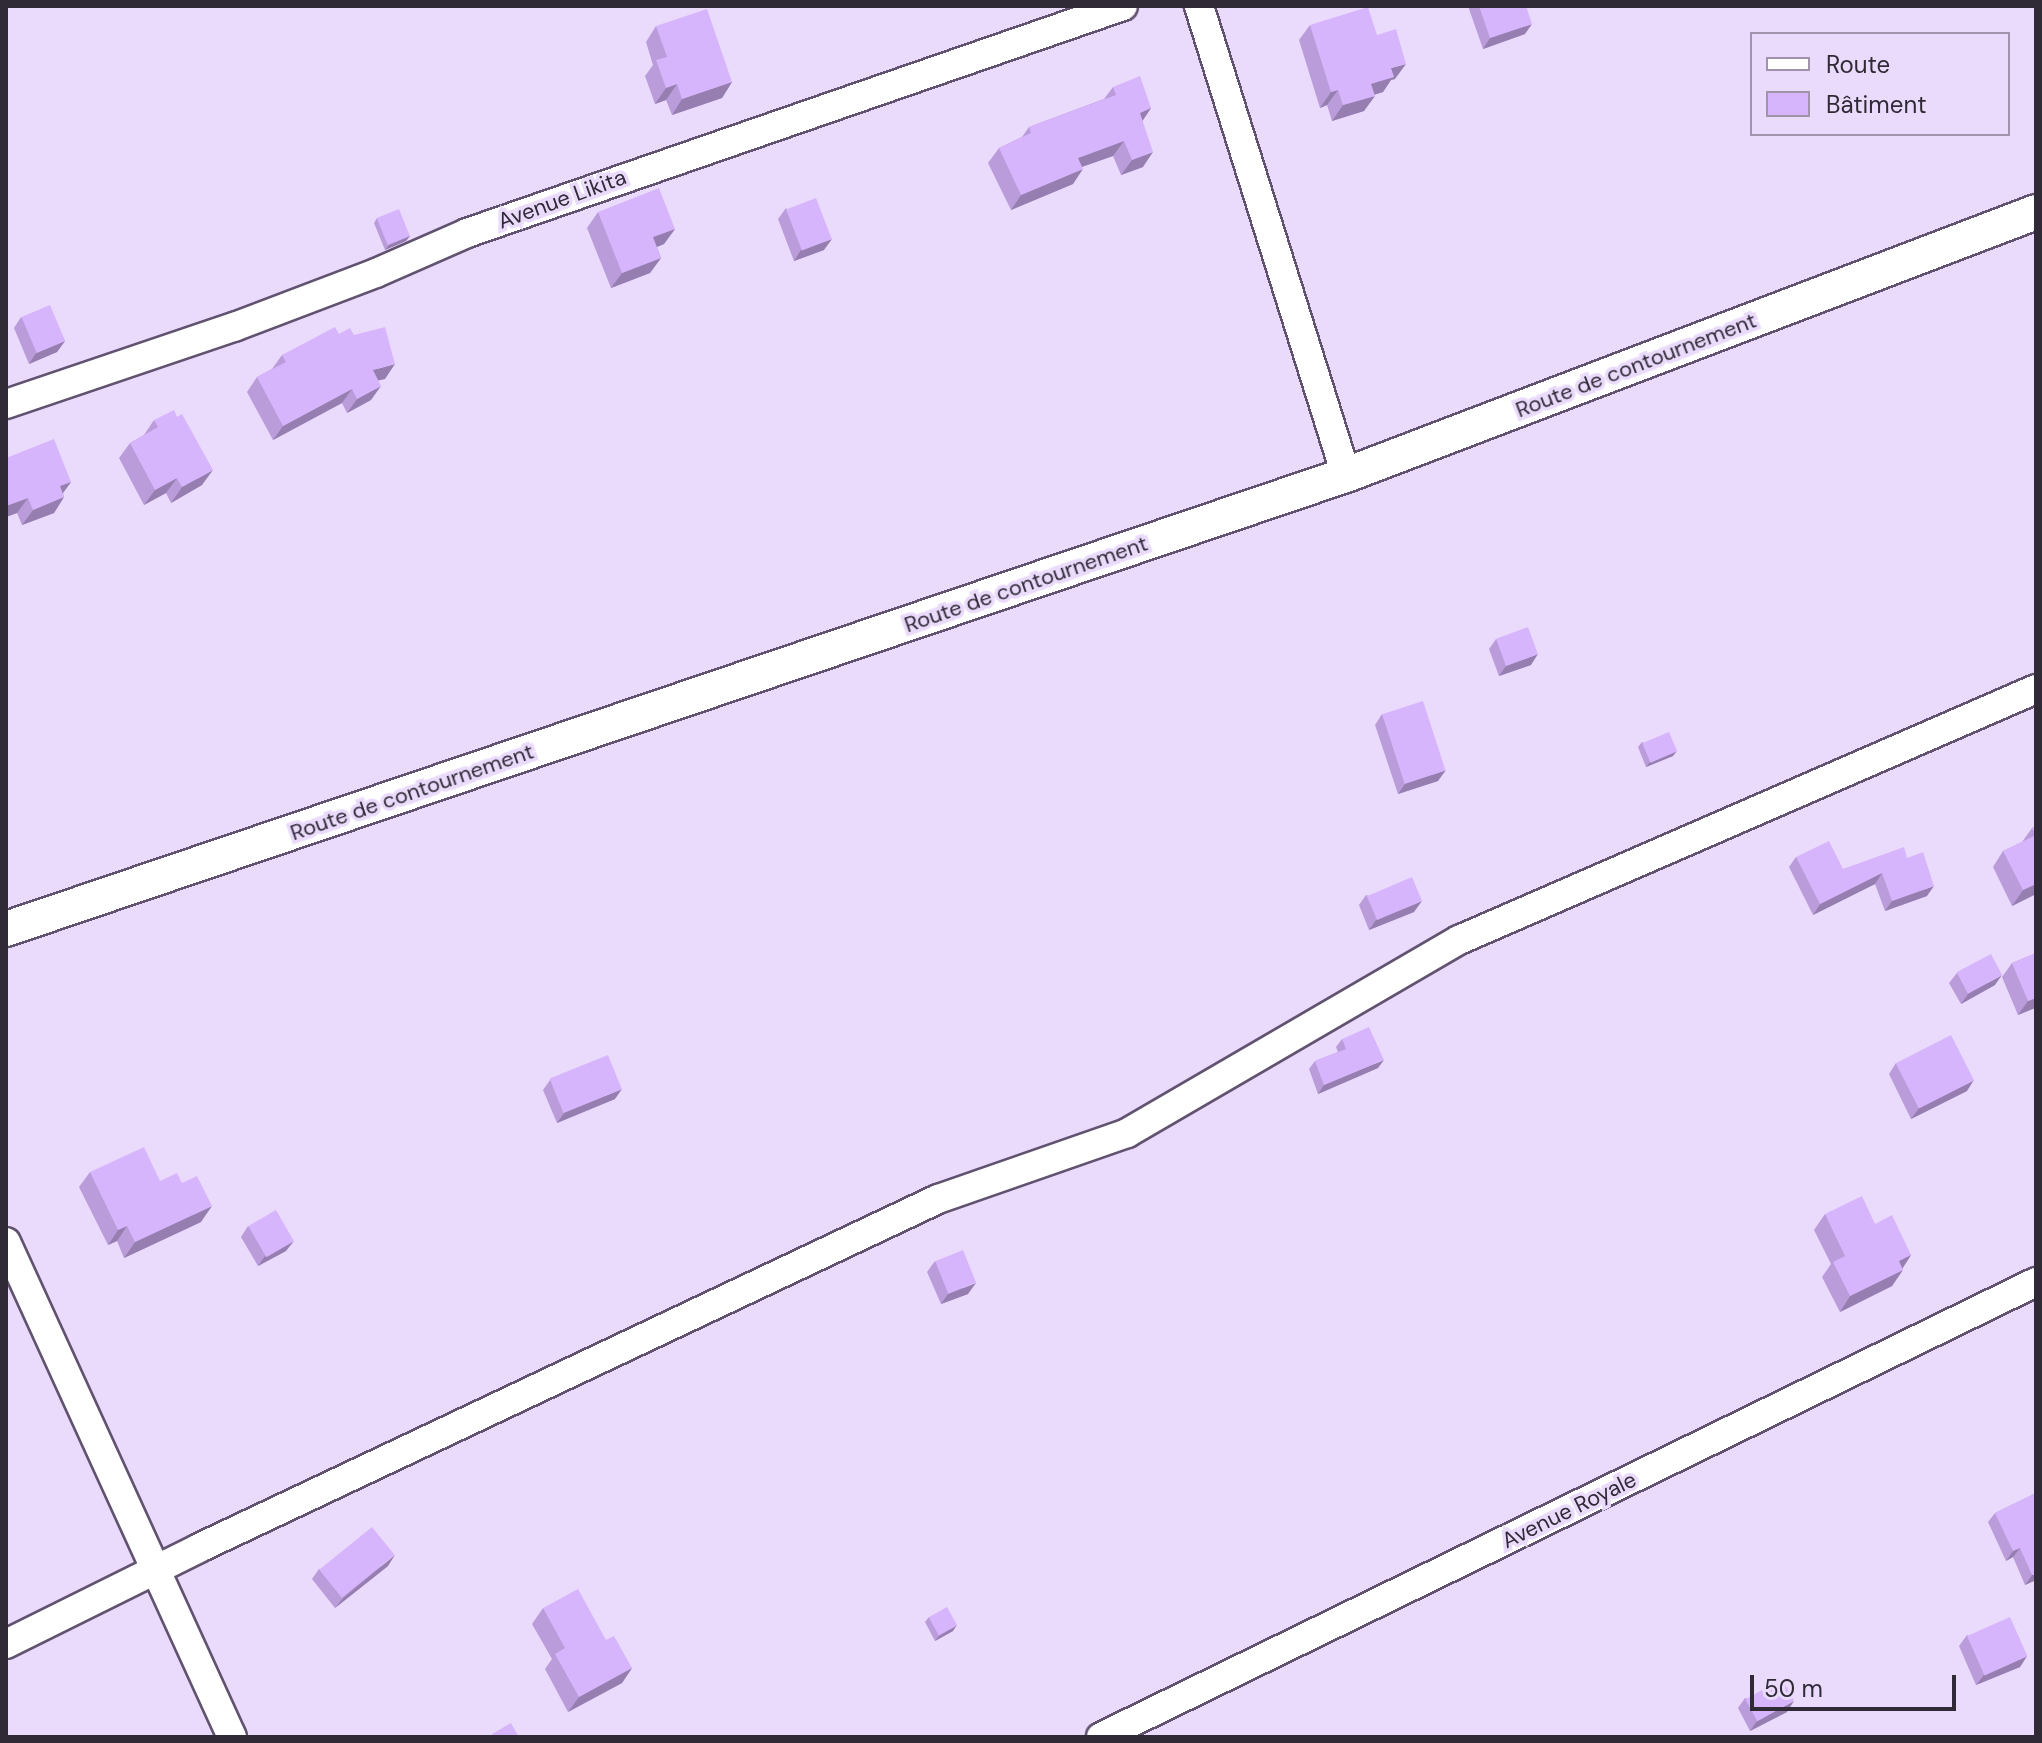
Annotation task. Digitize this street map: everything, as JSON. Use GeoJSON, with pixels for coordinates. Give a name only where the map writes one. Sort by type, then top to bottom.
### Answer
{"type":"FeatureCollection","features":[{"type":"Feature","properties":{"kind":"street","name":"Avenue Likita"},"geometry":{"type":"LineString","coordinates":[[6,404],[234,327],[376,273],[467,233],[1123,6]]}},
{"type":"Feature","properties":{"kind":"street"},"geometry":{"type":"LineString","coordinates":[[1199,6],[1346,475]]}},
{"type":"Feature","properties":{"kind":"street","name":"Route de contournement"},"geometry":{"type":"LineString","coordinates":[[6,929],[1346,475],[2036,212]]}},
{"type":"Feature","properties":{"kind":"street"},"geometry":{"type":"LineString","coordinates":[[6,1644],[938,1199],[1127,1133],[1459,940],[2036,689]]}},
{"type":"Feature","properties":{"kind":"street"},"geometry":{"type":"LineString","coordinates":[[6,1242],[232,1737]]}},
{"type":"Feature","properties":{"kind":"street","name":"Avenue Royale"},"geometry":{"type":"LineString","coordinates":[[1101,1737],[2036,1282]]}},
{"type":"Feature","properties":{"kind":"building"},"geometry":{"type":"Polygon","coordinates":[[[1479,6],[1526,6],[1532,24],[1490,38],[1479,6]]]}},
{"type":"Feature","properties":{"kind":"building"},"geometry":{"type":"Polygon","coordinates":[[[1368,7],[1377,35],[1396,29],[1406,64],[1391,68],[1394,77],[1371,84],[1375,96],[1343,105],[1338,90],[1331,92],[1310,25],[1368,7]]]}},
{"type":"Feature","properties":{"kind":"building"},"geometry":{"type":"Polygon","coordinates":[[[707,9],[732,82],[682,99],[677,84],[666,88],[656,60],[667,57],[656,26],[707,9]]]}},
{"type":"Feature","properties":{"kind":"building"},"geometry":{"type":"Polygon","coordinates":[[[1140,76],[1151,108],[1140,113],[1153,152],[1132,160],[1124,141],[1078,158],[1083,169],[1021,195],[999,148],[1031,133],[1029,127],[1116,95],[1113,87],[1140,76]]]}},
{"type":"Feature","properties":{"kind":"building"},"geometry":{"type":"Polygon","coordinates":[[[659,188],[675,229],[653,237],[661,258],[622,273],[598,212],[659,188]]]}},
{"type":"Feature","properties":{"kind":"building"},"geometry":{"type":"Polygon","coordinates":[[[816,198],[832,239],[802,251],[786,209],[816,198]]]}},
{"type":"Feature","properties":{"kind":"building"},"geometry":{"type":"Polygon","coordinates":[[[399,209],[410,236],[388,245],[377,218],[399,209]]]}},
{"type":"Feature","properties":{"kind":"building"},"geometry":{"type":"Polygon","coordinates":[[[50,305],[65,341],[37,353],[21,317],[50,305]]]}},
{"type":"Feature","properties":{"kind":"building"},"geometry":{"type":"Polygon","coordinates":[[[335,327],[339,334],[350,328],[354,335],[385,327],[395,364],[373,370],[381,386],[357,399],[352,389],[283,426],[257,377],[286,362],[282,355],[335,327]]]}},
{"type":"Feature","properties":{"kind":"building"},"geometry":{"type":"Polygon","coordinates":[[[174,410],[177,417],[182,414],[213,470],[182,487],[177,478],[155,490],[130,443],[158,427],[154,420],[174,410]]]}},
{"type":"Feature","properties":{"kind":"building"},"geometry":{"type":"Polygon","coordinates":[[[54,439],[71,482],[60,486],[64,497],[33,510],[28,498],[6,506],[6,458],[54,439]]]}},
{"type":"Feature","properties":{"kind":"building"},"geometry":{"type":"Polygon","coordinates":[[[1528,627],[1538,654],[1506,666],[1496,639],[1528,627]]]}},
{"type":"Feature","properties":{"kind":"building"},"geometry":{"type":"Polygon","coordinates":[[[1423,701],[1446,770],[1405,784],[1382,714],[1423,701]]]}},
{"type":"Feature","properties":{"kind":"building"},"geometry":{"type":"Polygon","coordinates":[[[1669,732],[1677,751],[1651,763],[1642,743],[1669,732]]]}},
{"type":"Feature","properties":{"kind":"building"},"geometry":{"type":"Polygon","coordinates":[[[2036,835],[2036,884],[2023,890],[2003,851],[2036,835]]]}},
{"type":"Feature","properties":{"kind":"building"},"geometry":{"type":"Polygon","coordinates":[[[1829,841],[1843,869],[1904,847],[1907,858],[1923,852],[1934,886],[1892,901],[1882,873],[1820,904],[1796,857],[1829,841]]]}},
{"type":"Feature","properties":{"kind":"building"},"geometry":{"type":"Polygon","coordinates":[[[1412,877],[1422,901],[1377,920],[1367,896],[1412,877]]]}},
{"type":"Feature","properties":{"kind":"building"},"geometry":{"type":"Polygon","coordinates":[[[2036,953],[2036,998],[2028,1001],[2012,963],[2036,953]]]}},
{"type":"Feature","properties":{"kind":"building"},"geometry":{"type":"Polygon","coordinates":[[[1991,954],[2002,975],[1968,994],[1957,972],[1991,954]]]}},
{"type":"Feature","properties":{"kind":"building"},"geometry":{"type":"Polygon","coordinates":[[[1369,1027],[1384,1060],[1324,1085],[1315,1061],[1346,1049],[1342,1039],[1369,1027]]]}},
{"type":"Feature","properties":{"kind":"building"},"geometry":{"type":"Polygon","coordinates":[[[1951,1035],[1974,1080],[1919,1109],[1896,1063],[1951,1035]]]}},
{"type":"Feature","properties":{"kind":"building"},"geometry":{"type":"Polygon","coordinates":[[[608,1055],[622,1089],[563,1113],[550,1079],[608,1055]]]}},
{"type":"Feature","properties":{"kind":"building"},"geometry":{"type":"Polygon","coordinates":[[[144,1147],[160,1181],[177,1173],[182,1183],[197,1176],[212,1206],[135,1242],[127,1226],[118,1230],[90,1172],[144,1147]]]}},
{"type":"Feature","properties":{"kind":"building"},"geometry":{"type":"Polygon","coordinates":[[[1862,1196],[1875,1224],[1892,1215],[1911,1255],[1899,1261],[1903,1270],[1850,1296],[1833,1262],[1845,1256],[1825,1214],[1862,1196]]]}},
{"type":"Feature","properties":{"kind":"building"},"geometry":{"type":"Polygon","coordinates":[[[276,1210],[294,1241],[266,1257],[248,1226],[276,1210]]]}},
{"type":"Feature","properties":{"kind":"building"},"geometry":{"type":"Polygon","coordinates":[[[963,1250],[976,1282],[948,1294],[935,1261],[963,1250]]]}},
{"type":"Feature","properties":{"kind":"building"},"geometry":{"type":"Polygon","coordinates":[[[2036,1493],[2036,1574],[2032,1575],[2020,1548],[2013,1551],[1995,1513],[2036,1493]]]}},
{"type":"Feature","properties":{"kind":"building"},"geometry":{"type":"Polygon","coordinates":[[[372,1527],[395,1555],[342,1598],[319,1570],[372,1527]]]}},
{"type":"Feature","properties":{"kind":"building"},"geometry":{"type":"Polygon","coordinates":[[[578,1589],[606,1640],[614,1636],[632,1668],[579,1697],[555,1654],[565,1648],[543,1608],[578,1589]]]}},
{"type":"Feature","properties":{"kind":"building"},"geometry":{"type":"Polygon","coordinates":[[[947,1607],[957,1625],[939,1636],[929,1617],[947,1607]]]}},
{"type":"Feature","properties":{"kind":"building"},"geometry":{"type":"Polygon","coordinates":[[[2010,1617],[2027,1656],[1985,1675],[1967,1636],[2010,1617]]]}},
{"type":"Feature","properties":{"kind":"building"},"geometry":{"type":"Polygon","coordinates":[[[1782,1679],[1794,1701],[1757,1721],[1745,1699],[1782,1679]]]}},
{"type":"Feature","properties":{"kind":"building"},"geometry":{"type":"Polygon","coordinates":[[[511,1723],[519,1737],[494,1737],[492,1734],[511,1723]]]}}]}
